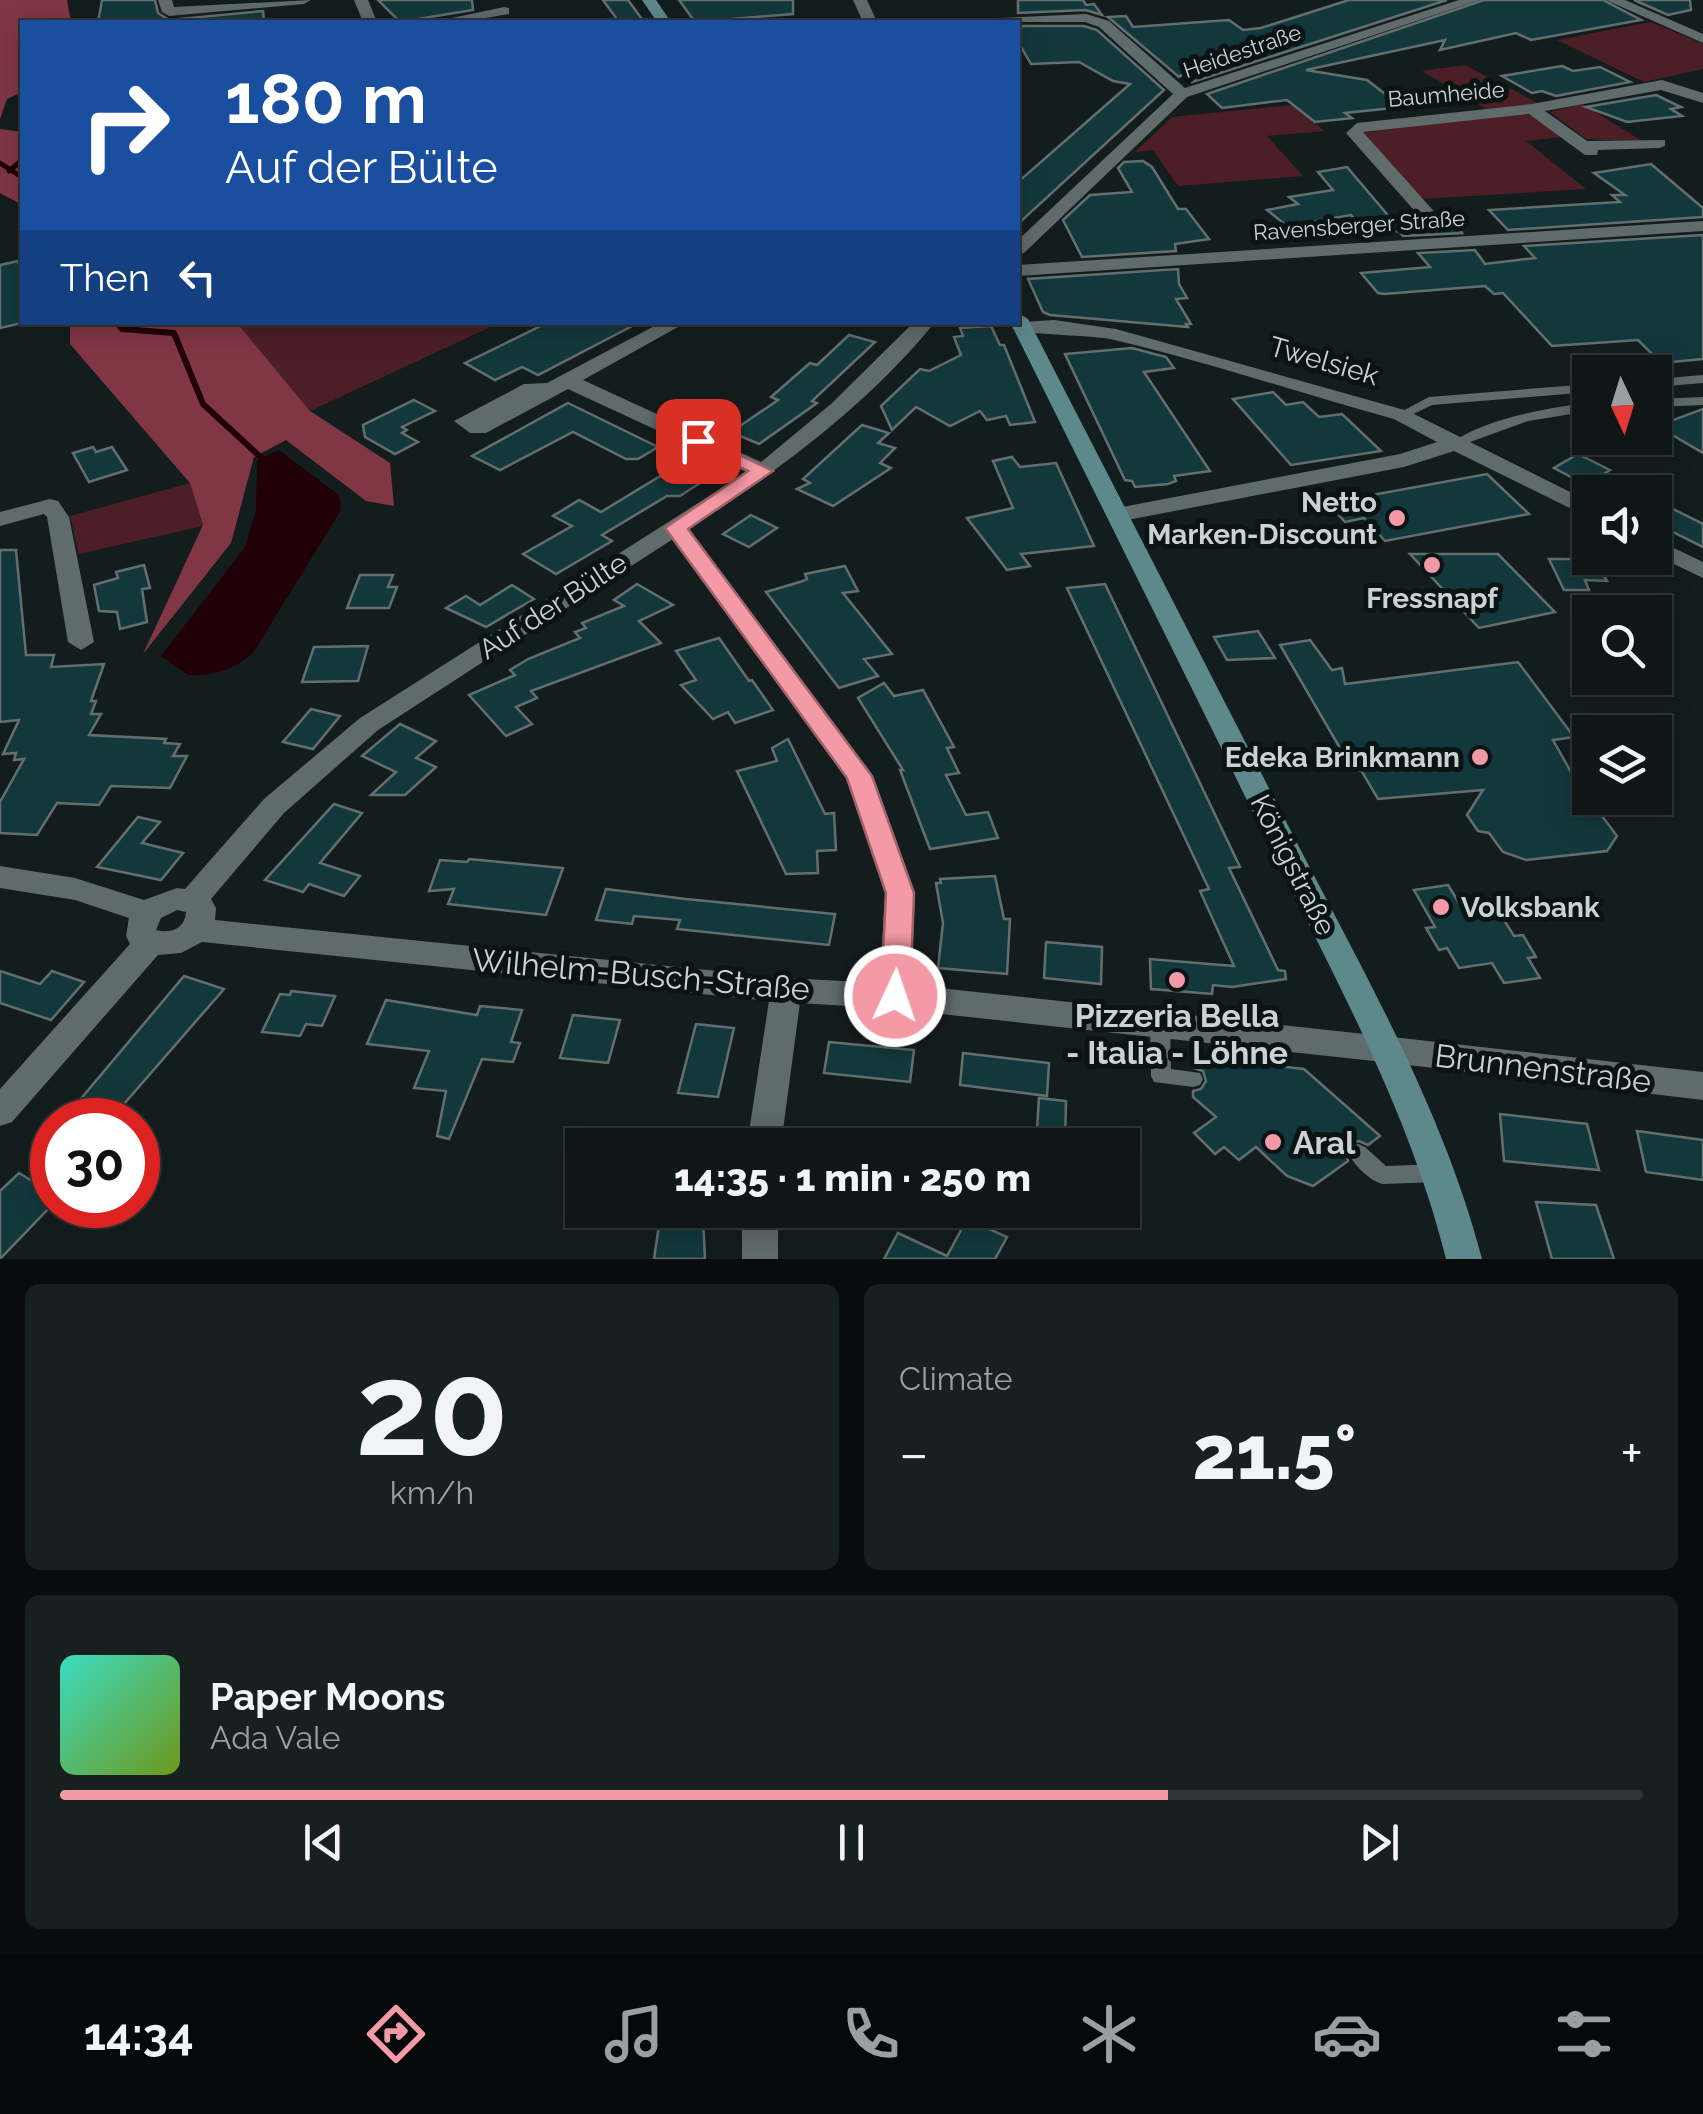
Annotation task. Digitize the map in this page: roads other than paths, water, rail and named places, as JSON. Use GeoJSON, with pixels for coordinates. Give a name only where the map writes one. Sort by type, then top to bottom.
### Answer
{"type":"FeatureCollection","features":[{"type":"Feature","properties":{"kind":"main road","name":"Königstraße"},"geometry":{"type":"LineString","coordinates":[[1020,324],[1384,1049],[1440,1174],[1464,1259]]}},
{"type":"Feature","properties":{"kind":"street"},"geometry":{"type":"LineString","coordinates":[[165,0],[170,12],[304,0]]}},
{"type":"Feature","properties":{"kind":"street"},"geometry":{"type":"LineString","coordinates":[[1048,0],[1053,19]]}},
{"type":"Feature","properties":{"kind":"street","name":"Heidestraße"},"geometry":{"type":"LineString","coordinates":[[1020,247],[1182,94],[1473,0]]}},
{"type":"Feature","properties":{"kind":"street"},"geometry":{"type":"LineString","coordinates":[[1613,0],[1703,40]]}},
{"type":"Feature","properties":{"kind":"street"},"geometry":{"type":"LineString","coordinates":[[452,20],[504,11]]}},
{"type":"Feature","properties":{"kind":"street"},"geometry":{"type":"LineString","coordinates":[[1020,20],[1086,18],[1104,24],[1182,94]]}},
{"type":"Feature","properties":{"kind":"street","name":"Baumheide"},"geometry":{"type":"LineString","coordinates":[[1433,221],[1354,132],[1358,128],[1532,109],[1662,85],[1703,98]]}},
{"type":"Feature","properties":{"kind":"street"},"geometry":{"type":"LineString","coordinates":[[1532,109],[1589,149],[1659,143]]}},
{"type":"Feature","properties":{"kind":"street","name":"Ravensberger Straße"},"geometry":{"type":"LineString","coordinates":[[1020,270],[1703,226]]}},
{"type":"Feature","properties":{"kind":"street","name":"Twelsiek"},"geometry":{"type":"LineString","coordinates":[[1020,324],[1110,333],[1402,415],[1572,502]]}},
{"type":"Feature","properties":{"kind":"street"},"geometry":{"type":"LineString","coordinates":[[672,325],[560,386],[763,471]]}},
{"type":"Feature","properties":{"kind":"street","name":"Auf der Bülte"},"geometry":{"type":"LineString","coordinates":[[194,915],[274,806],[369,724],[763,471],[838,408],[923,325]]}},
{"type":"Feature","properties":{"kind":"street"},"geometry":{"type":"LineString","coordinates":[[1117,515],[1404,460],[1459,442]]}},
{"type":"Feature","properties":{"kind":"street"},"geometry":{"type":"LineString","coordinates":[[0,518],[50,506],[58,518],[82,642]]}},
{"type":"Feature","properties":{"kind":"street"},"geometry":{"type":"LineString","coordinates":[[676,528],[859,776],[900,893],[895,996]]}},
{"type":"Feature","properties":{"kind":"street"},"geometry":{"type":"LineString","coordinates":[[1672,555],[1703,571]]}},
{"type":"Feature","properties":{"kind":"street"},"geometry":{"type":"LineString","coordinates":[[0,877],[120,901],[149,928]]}},
{"type":"Feature","properties":{"kind":"street"},"geometry":{"type":"LineString","coordinates":[[0,1112],[149,928],[161,903],[194,915]]}},
{"type":"Feature","properties":{"kind":"street","name":"Wilhelm-Busch-Straße"},"geometry":{"type":"LineString","coordinates":[[194,915],[786,990],[895,996],[1384,1049]]}},
{"type":"Feature","properties":{"kind":"street"},"geometry":{"type":"LineString","coordinates":[[766,1128],[786,990]]}},
{"type":"Feature","properties":{"kind":"street","name":"Brunnenstraße"},"geometry":{"type":"LineString","coordinates":[[1384,1049],[1703,1086]]}},
{"type":"Feature","properties":{"kind":"street"},"geometry":{"type":"LineString","coordinates":[[760,1228],[760,1259]]}},
{"type":"Feature","properties":{"kind":"lane"},"geometry":{"type":"LineString","coordinates":[[1672,382],[1703,379]]}},
{"type":"Feature","properties":{"kind":"lane"},"geometry":{"type":"LineString","coordinates":[[1402,415],[1429,401],[1572,389]]}},
{"type":"Feature","properties":{"kind":"lane"},"geometry":{"type":"LineString","coordinates":[[1672,402],[1703,401]]}},
{"type":"Feature","properties":{"kind":"lane"},"geometry":{"type":"LineString","coordinates":[[1459,442],[1515,420],[1572,409]]}},
{"type":"Feature","properties":{"kind":"lane"},"geometry":{"type":"LineString","coordinates":[[1160,1024],[1162,1076],[1193,1080]]}},
{"type":"Feature","properties":{"kind":"lane"},"geometry":{"type":"LineString","coordinates":[[1358,1152],[1382,1175],[1440,1174]]}},
{"type":"Feature","properties":{"kind":"waterway"},"geometry":{"type":"LineString","coordinates":[[11,170],[20,162]]}},
{"type":"Feature","properties":{"kind":"waterway"},"geometry":{"type":"LineString","coordinates":[[0,163],[11,170]]}},
{"type":"Feature","properties":{"kind":"waterway"},"geometry":{"type":"LineString","coordinates":[[11,170],[20,176]]}},
{"type":"Feature","properties":{"kind":"waterway"},"geometry":{"type":"LineString","coordinates":[[119,325],[122,329],[174,333],[203,404],[267,463]]}},
{"type":"Feature","properties":{"kind":"place","name":"Netto Marken-Discount"},"geometry":{"type":"Point","coordinates":[1397,518]}},
{"type":"Feature","properties":{"kind":"place","name":"Fressnapf"},"geometry":{"type":"Point","coordinates":[1432,565]}},
{"type":"Feature","properties":{"kind":"place","name":"Edeka Brinkmann"},"geometry":{"type":"Point","coordinates":[1480,757]}},
{"type":"Feature","properties":{"kind":"place","name":"Volksbank"},"geometry":{"type":"Point","coordinates":[1441,907]}},
{"type":"Feature","properties":{"kind":"place","name":"Pizzeria Bella - Italia - Löhne"},"geometry":{"type":"Point","coordinates":[1177,980]}},
{"type":"Feature","properties":{"kind":"place","name":"Aral"},"geometry":{"type":"Point","coordinates":[1273,1142]}}]}
